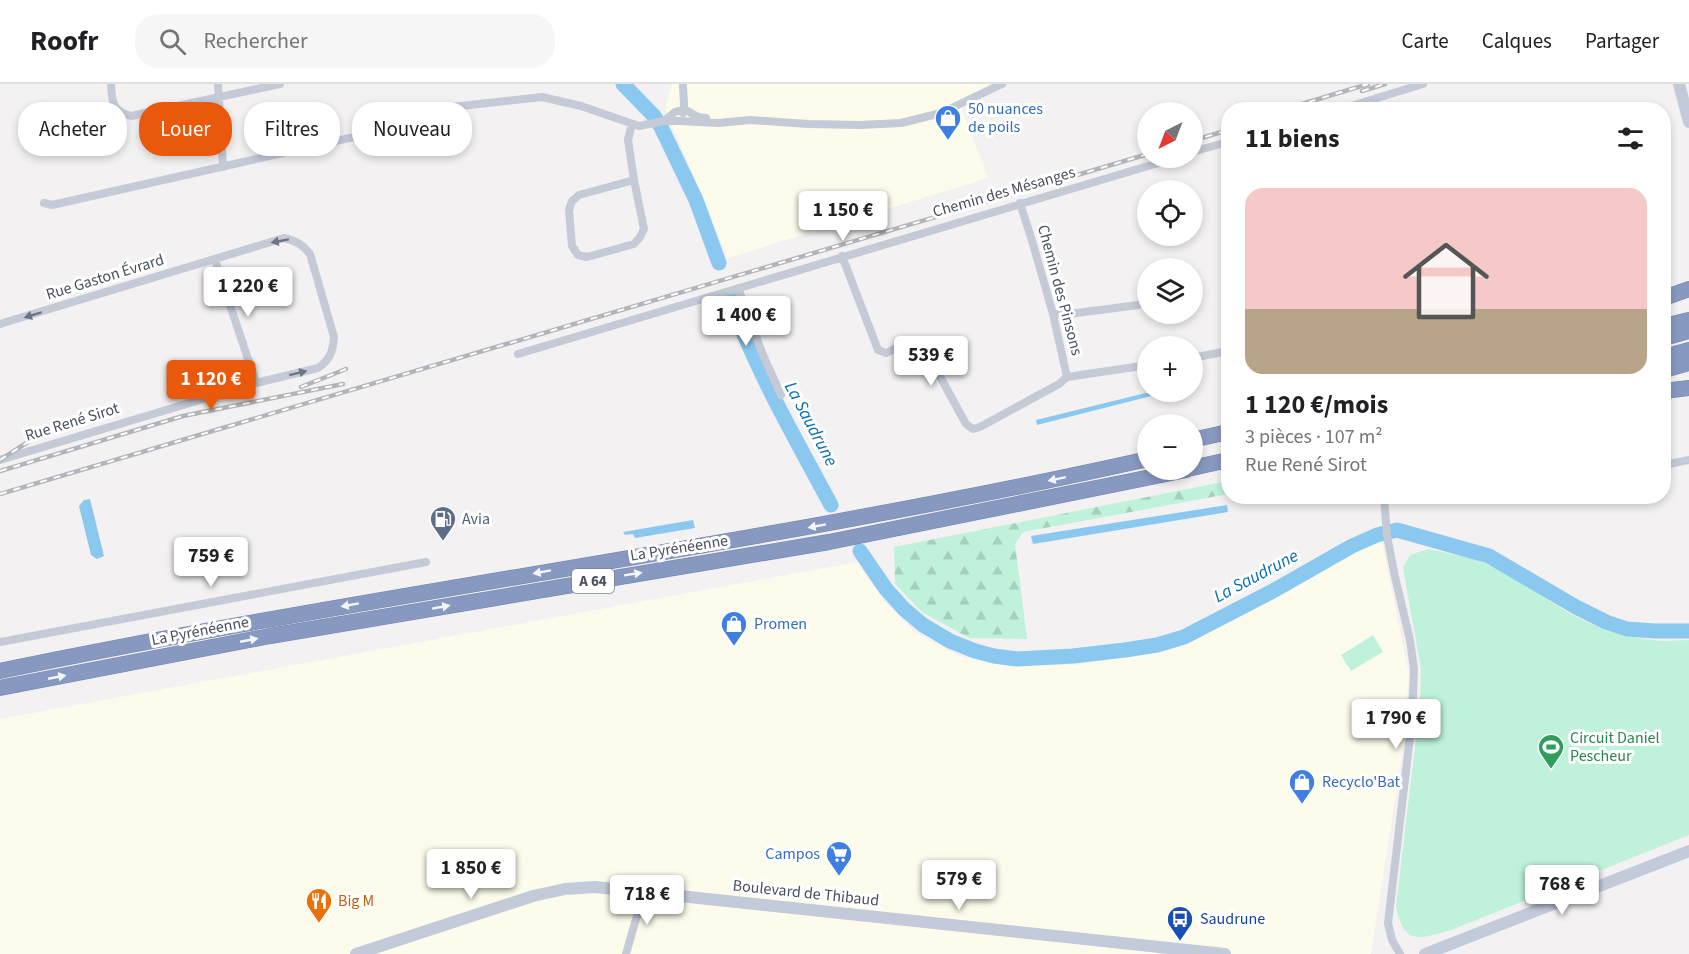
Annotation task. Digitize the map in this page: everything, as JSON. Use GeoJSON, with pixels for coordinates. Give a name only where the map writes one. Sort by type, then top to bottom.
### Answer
{"type":"FeatureCollection","features":[{"type":"Feature","properties":{"kind":"highway"},"geometry":{"type":"LineString","coordinates":[[1671,295],[1689,289]]}},
{"type":"Feature","properties":{"kind":"highway"},"geometry":{"type":"LineString","coordinates":[[1671,324],[1689,320]]}},
{"type":"Feature","properties":{"kind":"highway"},"geometry":{"type":"LineString","coordinates":[[1671,336],[1689,331]]}},
{"type":"Feature","properties":{"kind":"highway"},"geometry":{"type":"LineString","coordinates":[[1671,355],[1689,350]]}},
{"type":"Feature","properties":{"kind":"highway"},"geometry":{"type":"LineString","coordinates":[[1671,368],[1689,363]]}},
{"type":"Feature","properties":{"kind":"highway"},"geometry":{"type":"LineString","coordinates":[[1671,390],[1689,388]]}},
{"type":"Feature","properties":{"kind":"highway"},"geometry":{"type":"LineString","coordinates":[[1203,438],[1221,434]]}},
{"type":"Feature","properties":{"kind":"highway"},"geometry":{"type":"LineString","coordinates":[[1203,447],[1221,443]]}},
{"type":"Feature","properties":{"kind":"highway"},"geometry":{"type":"LineString","coordinates":[[1114,467],[1122,457],[1137,454]]}},
{"type":"Feature","properties":{"kind":"highway","name":"La Pyrénéenne"},"geometry":{"type":"LineString","coordinates":[[0,671],[340,606],[819,526],[1137,462]]}},
{"type":"Feature","properties":{"kind":"highway"},"geometry":{"type":"LineString","coordinates":[[1203,466],[1221,462]]}},
{"type":"Feature","properties":{"kind":"highway","name":"La Pyrénéenne"},"geometry":{"type":"LineString","coordinates":[[0,688],[311,629],[829,542],[1137,480]]}},
{"type":"Feature","properties":{"kind":"street"},"geometry":{"type":"LineString","coordinates":[[111,84],[112,101],[116,108],[122,114],[131,116],[280,84]]}},
{"type":"Feature","properties":{"kind":"street"},"geometry":{"type":"LineString","coordinates":[[218,84],[223,167]]}},
{"type":"Feature","properties":{"kind":"street"},"geometry":{"type":"LineString","coordinates":[[44,203],[52,205],[394,129],[439,109],[542,97],[581,106],[639,126],[680,121],[718,123],[750,120],[860,125],[901,123],[941,114],[980,88],[1002,84]]}},
{"type":"Feature","properties":{"kind":"street"},"geometry":{"type":"LineString","coordinates":[[1366,102],[1422,84]]}},
{"type":"Feature","properties":{"kind":"street"},"geometry":{"type":"LineString","coordinates":[[1679,84],[1689,122]]}},
{"type":"Feature","properties":{"kind":"street"},"geometry":{"type":"LineString","coordinates":[[680,121],[679,94],[683,85]]}},
{"type":"Feature","properties":{"kind":"street"},"geometry":{"type":"LineString","coordinates":[[679,110],[698,117],[732,121]]}},
{"type":"Feature","properties":{"kind":"street"},"geometry":{"type":"LineString","coordinates":[[664,122],[679,110]]}},
{"type":"Feature","properties":{"kind":"street"},"geometry":{"type":"LineString","coordinates":[[632,124],[628,140],[644,229],[634,243],[587,257],[578,255],[572,246],[569,210],[572,201],[579,195],[634,180]]}},
{"type":"Feature","properties":{"kind":"street"},"geometry":{"type":"LineString","coordinates":[[1203,149],[1221,144]]}},
{"type":"Feature","properties":{"kind":"street","name":"Chemin des Mésanges"},"geometry":{"type":"LineString","coordinates":[[518,354],[1141,168]]}},
{"type":"Feature","properties":{"kind":"street","name":"Chemin des Pinsons"},"geometry":{"type":"LineString","coordinates":[[1020,203],[1053,314],[1067,376],[1137,366]]}},
{"type":"Feature","properties":{"kind":"street","name":"Rue Gaston Évrard"},"geometry":{"type":"LineString","coordinates":[[0,324],[284,238],[296,241],[310,254],[322,295]]}},
{"type":"Feature","properties":{"kind":"street"},"geometry":{"type":"LineString","coordinates":[[842,256],[878,350],[886,353],[909,343],[920,343],[966,424],[973,429],[1059,384],[1067,376]]}},
{"type":"Feature","properties":{"kind":"street"},"geometry":{"type":"LineString","coordinates":[[215,260],[256,383]]}},
{"type":"Feature","properties":{"kind":"street"},"geometry":{"type":"LineString","coordinates":[[738,288],[763,355],[782,395]]}},
{"type":"Feature","properties":{"kind":"street","name":"Rue René Sirot"},"geometry":{"type":"LineString","coordinates":[[0,459],[256,383],[318,368],[325,363],[333,349],[334,337],[322,295]]}},
{"type":"Feature","properties":{"kind":"street"},"geometry":{"type":"LineString","coordinates":[[1053,314],[1137,305]]}},
{"type":"Feature","properties":{"kind":"street"},"geometry":{"type":"LineString","coordinates":[[1203,356],[1221,352]]}},
{"type":"Feature","properties":{"kind":"street"},"geometry":{"type":"LineString","coordinates":[[1671,464],[1689,460]]}},
{"type":"Feature","properties":{"kind":"street"},"geometry":{"type":"LineString","coordinates":[[1385,504],[1387,537],[1410,640],[1414,669],[1412,720],[1388,924],[1389,932],[1400,954]]}},
{"type":"Feature","properties":{"kind":"street"},"geometry":{"type":"LineString","coordinates":[[0,642],[426,562]]}},
{"type":"Feature","properties":{"kind":"street"},"geometry":{"type":"LineString","coordinates":[[1425,954],[1689,851]]}},
{"type":"Feature","properties":{"kind":"street","name":"Boulevard de Thibaud"},"geometry":{"type":"LineString","coordinates":[[356,954],[533,896],[565,889],[595,887],[1225,954]]}},
{"type":"Feature","properties":{"kind":"street"},"geometry":{"type":"LineString","coordinates":[[626,954],[638,912],[640,891]]}},
{"type":"Feature","properties":{"kind":"shaded area"},"geometry":{"type":"Polygon","coordinates":[[[672,84],[991,84],[959,101],[988,178],[728,258],[665,108],[672,84]]]}},
{"type":"Feature","properties":{"kind":"shaded area"},"geometry":{"type":"Polygon","coordinates":[[[1381,537],[1409,675],[1402,754],[1371,954],[0,954],[0,719],[857,562],[884,601],[916,633],[960,656],[1007,666],[1074,665],[1157,652],[1186,642],[1381,537]]]}},
{"type":"Feature","properties":{"kind":"green space"},"geometry":{"type":"Polygon","coordinates":[[[1221,482],[1221,495],[1023,532],[1015,544],[1027,639],[969,638],[922,612],[895,584],[894,547],[1221,482]]]}},
{"type":"Feature","properties":{"kind":"green space","name":"Circuit Daniel Pescheur"},"geometry":{"type":"Polygon","coordinates":[[[1428,549],[1467,557],[1490,565],[1569,613],[1609,631],[1657,641],[1689,640],[1689,835],[1451,930],[1422,937],[1408,934],[1399,919],[1396,906],[1420,705],[1421,669],[1403,568],[1410,555],[1428,549]]]}},
{"type":"Feature","properties":{"kind":"green space"},"geometry":{"type":"Polygon","coordinates":[[[1373,635],[1383,652],[1351,671],[1341,655],[1373,635]]]}},
{"type":"Feature","properties":{"kind":"water"},"geometry":{"type":"Polygon","coordinates":[[[1137,395],[1137,400],[1037,425],[1036,420],[1137,395]]]}},
{"type":"Feature","properties":{"kind":"water"},"geometry":{"type":"Polygon","coordinates":[[[90,499],[104,556],[97,559],[91,555],[79,506],[84,500],[90,499]]]}},
{"type":"Feature","properties":{"kind":"water"},"geometry":{"type":"Polygon","coordinates":[[[1227,505],[1228,512],[1033,544],[1031,536],[1227,505]]]}},
{"type":"Feature","properties":{"kind":"water"},"geometry":{"type":"Polygon","coordinates":[[[693,520],[695,528],[635,538],[633,534],[625,535],[623,532],[693,520]]]}},
{"type":"Feature","properties":{"kind":"waterway","name":"La Saudrune"},"geometry":{"type":"LineString","coordinates":[[623,84],[654,116],[661,127],[696,200],[719,263]]}},
{"type":"Feature","properties":{"kind":"waterway","name":"La Saudrune"},"geometry":{"type":"LineString","coordinates":[[729,296],[763,376],[831,505]]}},
{"type":"Feature","properties":{"kind":"waterway","name":"La Saudrune"},"geometry":{"type":"LineString","coordinates":[[860,551],[886,589],[923,625],[950,641],[975,651],[1017,659],[1125,650],[1157,645],[1184,637],[1273,591],[1352,546],[1377,535],[1397,530],[1489,556],[1606,622],[1627,629],[1689,631]]}},
{"type":"Feature","properties":{"kind":"railway"},"geometry":{"type":"LineString","coordinates":[[1308,102],[1368,84]]}},
{"type":"Feature","properties":{"kind":"railway"},"geometry":{"type":"LineString","coordinates":[[1362,91],[1385,84]]}},
{"type":"Feature","properties":{"kind":"railway"},"geometry":{"type":"LineString","coordinates":[[1203,138],[1221,132]]}},
{"type":"Feature","properties":{"kind":"railway"},"geometry":{"type":"LineString","coordinates":[[0,494],[1137,157]]}},
{"type":"Feature","properties":{"kind":"railway"},"geometry":{"type":"LineString","coordinates":[[301,387],[346,369]]}},
{"type":"Feature","properties":{"kind":"railway"},"geometry":{"type":"LineString","coordinates":[[0,471],[183,416],[343,384]]}},
{"type":"Feature","properties":{"kind":"railway"},"geometry":{"type":"LineString","coordinates":[[0,460],[34,438],[71,420]]}},
{"type":"Feature","properties":{"kind":"place","name":"50 nuances de poils"},"geometry":{"type":"Point","coordinates":[948,141]}},
{"type":"Feature","properties":{"kind":"place","name":"Avia"},"geometry":{"type":"Point","coordinates":[443,542]}},
{"type":"Feature","properties":{"kind":"place","name":"Promen"},"geometry":{"type":"Point","coordinates":[734,647]}},
{"type":"Feature","properties":{"kind":"place","name":"Circuit Daniel Pescheur"},"geometry":{"type":"Point","coordinates":[1551,770]}},
{"type":"Feature","properties":{"kind":"place","name":"Recyclo'Bat"},"geometry":{"type":"Point","coordinates":[1302,805]}},
{"type":"Feature","properties":{"kind":"place","name":"Campos"},"geometry":{"type":"Point","coordinates":[839,877]}},
{"type":"Feature","properties":{"kind":"place","name":"Big M"},"geometry":{"type":"Point","coordinates":[319,924]}},
{"type":"Feature","properties":{"kind":"place","name":"Saudrune"},"geometry":{"type":"Point","coordinates":[1180,942]}}]}
